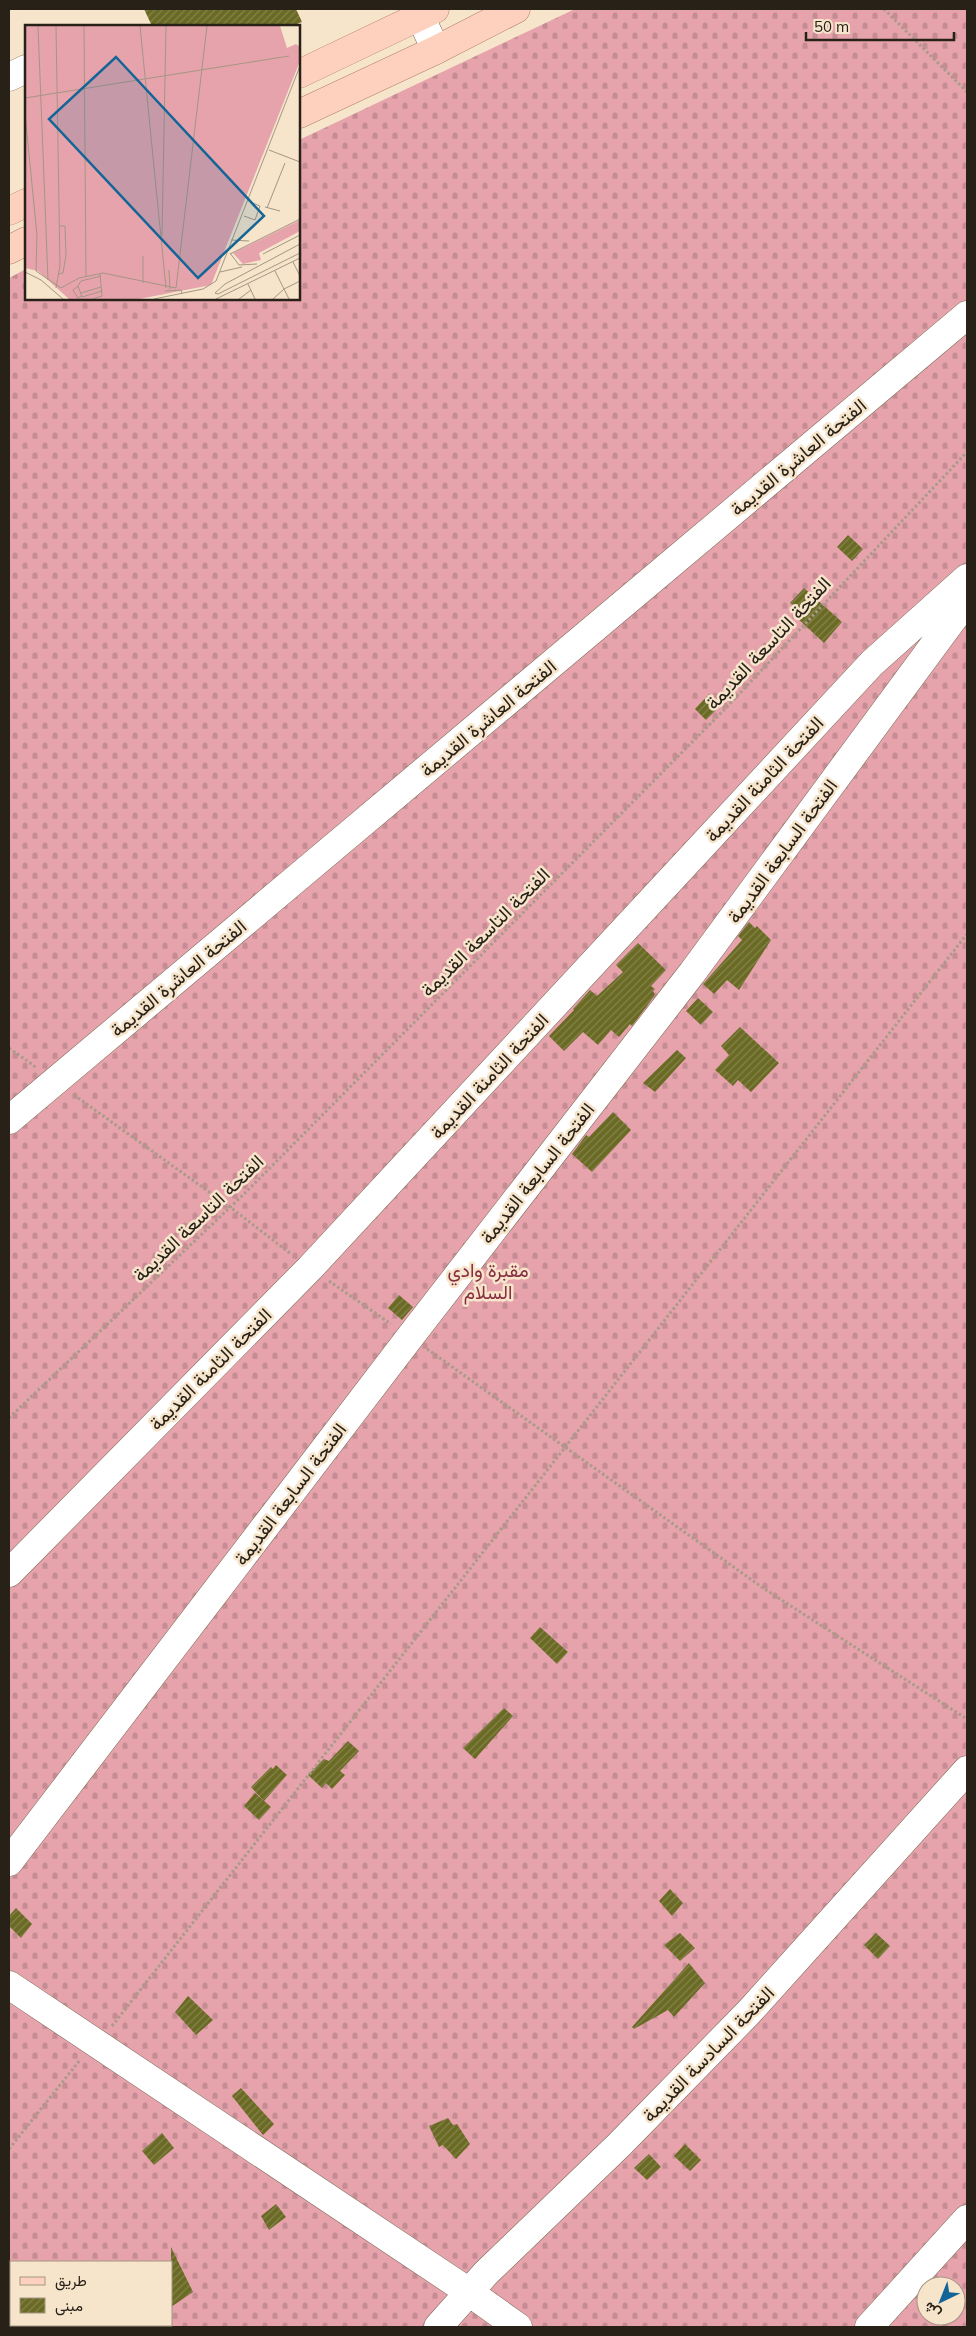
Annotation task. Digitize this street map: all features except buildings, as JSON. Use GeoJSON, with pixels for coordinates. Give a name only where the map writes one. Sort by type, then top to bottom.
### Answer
{"type":"FeatureCollection","features":[{"type":"Feature","properties":{"kind":"main road"},"geometry":{"type":"LineString","coordinates":[[300,114],[436,50],[516,9]]}},
{"type":"Feature","properties":{"kind":"main road"},"geometry":{"type":"LineString","coordinates":[[300,73],[423,11]]}},
{"type":"Feature","properties":{"kind":"main road"},"geometry":{"type":"LineString","coordinates":[[9,250],[25,242]]}},
{"type":"Feature","properties":{"kind":"street"},"geometry":{"type":"LineString","coordinates":[[423,11],[436,50]]}},
{"type":"Feature","properties":{"kind":"street"},"geometry":{"type":"LineString","coordinates":[[9,77],[25,69]]}},
{"type":"Feature","properties":{"kind":"street","name":"الفتحة العاشرة القديمة"},"geometry":{"type":"LineString","coordinates":[[9,1120],[967,314]]}},
{"type":"Feature","properties":{"kind":"street","name":"الفتحة الثامنة القديمة"},"geometry":{"type":"LineString","coordinates":[[9,1573],[310,1268],[872,663],[967,578]]}},
{"type":"Feature","properties":{"kind":"street","name":"الفتحة السابعة القديمة"},"geometry":{"type":"LineString","coordinates":[[9,1862],[410,1337],[692,973],[967,600]]}},
{"type":"Feature","properties":{"kind":"street","name":"الفتحة السادسة القديمة"},"geometry":{"type":"LineString","coordinates":[[438,2327],[486,2273],[620,2144],[750,2012],[967,1770]]}},
{"type":"Feature","properties":{"kind":"street"},"geometry":{"type":"LineString","coordinates":[[9,1985],[93,2043],[469,2292],[518,2327]]}},
{"type":"Feature","properties":{"kind":"street"},"geometry":{"type":"LineString","coordinates":[[869,2327],[967,2219]]}},
{"type":"Feature","properties":{"kind":"path"},"geometry":{"type":"LineString","coordinates":[[884,9],[967,92]]}},
{"type":"Feature","properties":{"kind":"path","name":"الفتحة التاسعة القديمة"},"geometry":{"type":"LineString","coordinates":[[9,1418],[230,1207],[723,711],[967,452]]}},
{"type":"Feature","properties":{"kind":"path"},"geometry":{"type":"LineString","coordinates":[[9,2149],[93,2043],[98,2044],[967,934]]}},
{"type":"Feature","properties":{"kind":"path"},"geometry":{"type":"LineString","coordinates":[[9,1048],[230,1207],[310,1268],[766,1590],[967,1719]]}},
{"type":"Feature","properties":{"kind":"green space","name":"مقبرة وادي السلام"},"geometry":{"type":"Polygon","coordinates":[[[575,9],[967,9],[967,2327],[9,2327],[9,278],[25,270],[25,300],[300,300],[300,140],[575,9]]]}}]}
